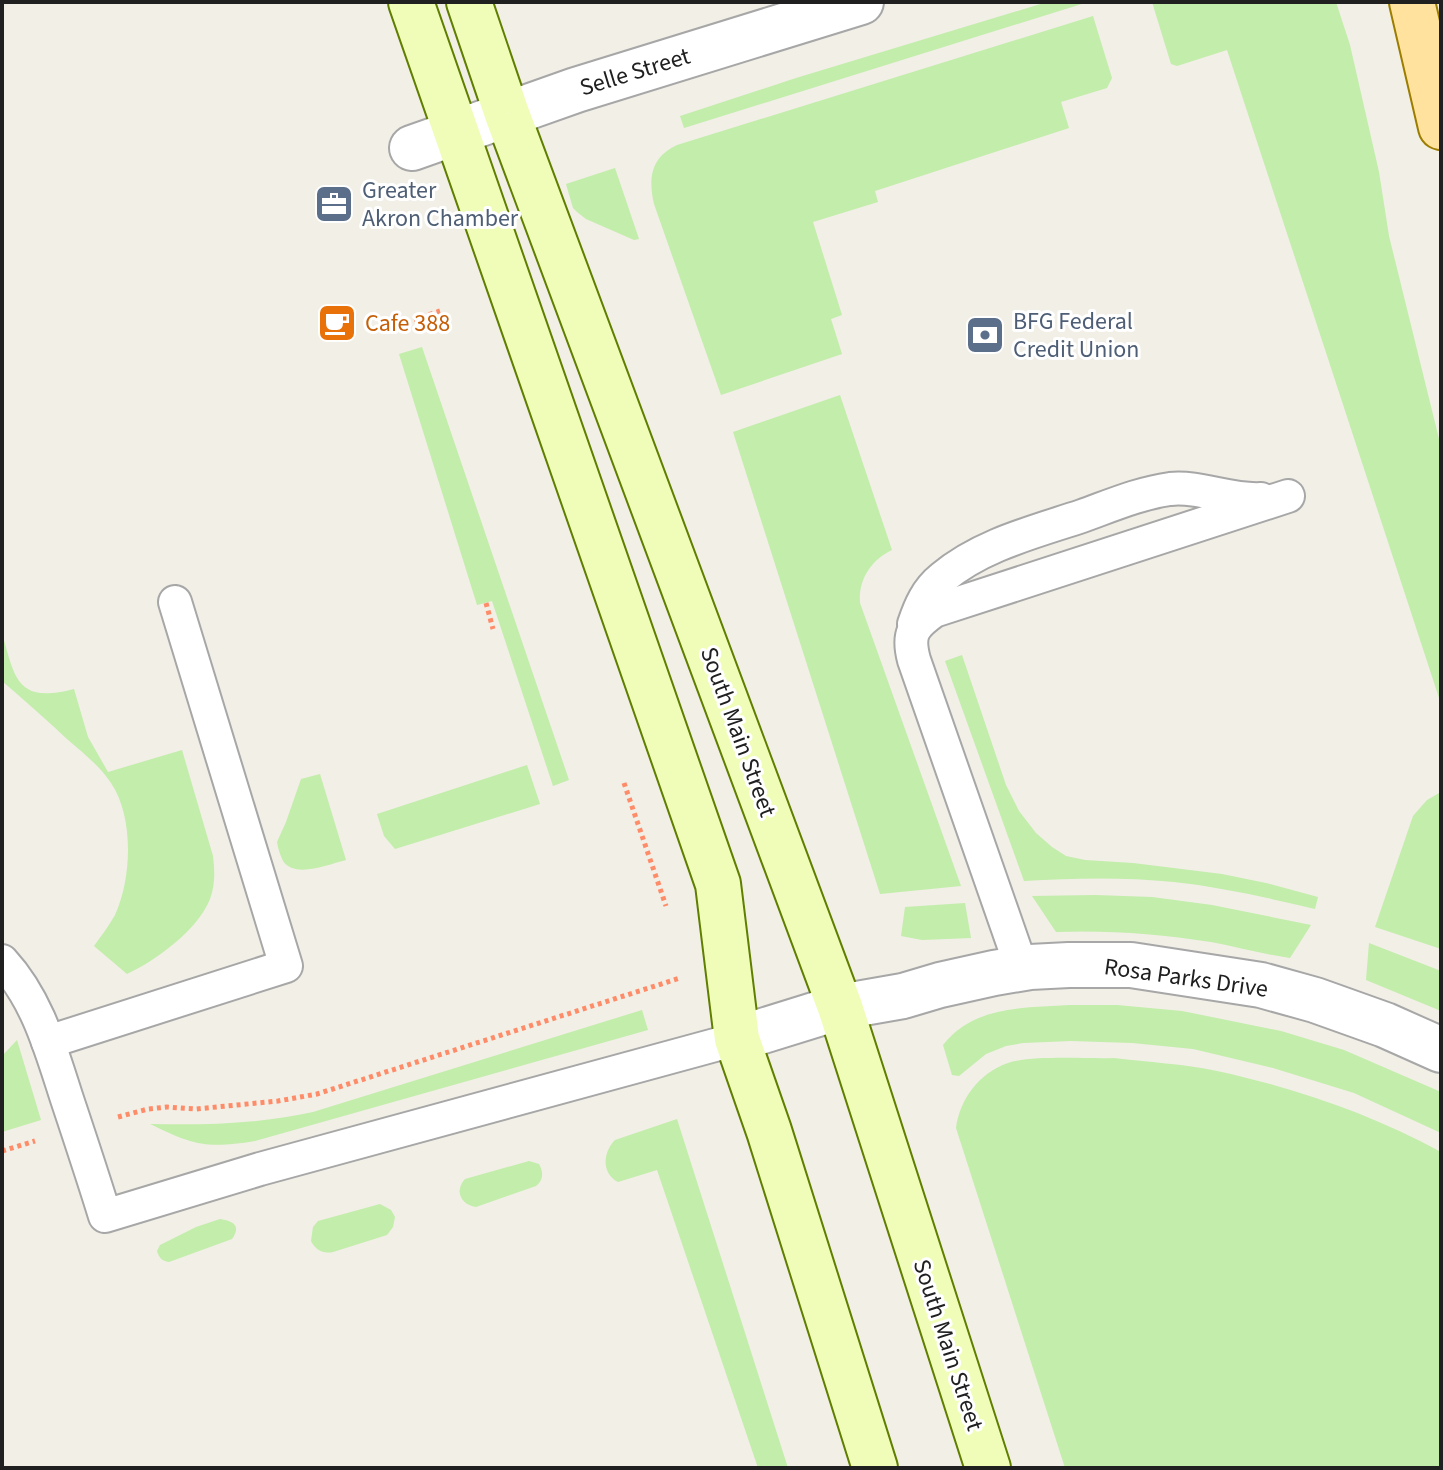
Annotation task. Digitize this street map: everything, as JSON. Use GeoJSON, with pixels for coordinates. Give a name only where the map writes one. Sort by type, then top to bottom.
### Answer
{"type":"FeatureCollection","features":[{"type":"Feature","properties":{"kind":"main road"},"geometry":{"type":"LineString","coordinates":[[411,2],[718,884],[737,1039],[875,1468]]}},
{"type":"Feature","properties":{"kind":"main road","name":"South Main Street"},"geometry":{"type":"LineString","coordinates":[[469,2],[507,114],[840,1007],[988,1468]]}},
{"type":"Feature","properties":{"kind":"main road"},"geometry":{"type":"LineString","coordinates":[[1412,2],[1441,127]]}},
{"type":"Feature","properties":{"kind":"street","name":"Selle Street"},"geometry":{"type":"LineString","coordinates":[[412,148],[576,90],[861,2]]}},
{"type":"Feature","properties":{"kind":"street","name":"Rosa Parks Drive"},"geometry":{"type":"LineString","coordinates":[[737,1039],[840,1007],[1022,969],[1131,965],[1261,985],[1385,1025],[1441,1050]]}},
{"type":"Feature","properties":{"kind":"lane"},"geometry":{"type":"LineString","coordinates":[[911,635],[919,622],[934,611],[1288,496],[1240,499],[1188,489],[1149,494],[990,548],[941,578],[925,596],[911,635],[914,660],[1022,969]]}},
{"type":"Feature","properties":{"kind":"lane"},"geometry":{"type":"LineString","coordinates":[[48,1042],[286,966],[175,602]]}},
{"type":"Feature","properties":{"kind":"lane"},"geometry":{"type":"LineString","coordinates":[[2,961],[23,986],[34,1007],[105,1216],[260,1169],[737,1039]]}},
{"type":"Feature","properties":{"kind":"path"},"geometry":{"type":"LineString","coordinates":[[391,327],[440,311]]}},
{"type":"Feature","properties":{"kind":"path"},"geometry":{"type":"LineString","coordinates":[[486,603],[493,629]]}},
{"type":"Feature","properties":{"kind":"path"},"geometry":{"type":"LineString","coordinates":[[2,1151],[148,1109],[196,1109],[317,1094],[689,975]]}},
{"type":"Feature","properties":{"kind":"green space"},"geometry":{"type":"Polygon","coordinates":[[[1047,2],[1088,2],[684,128],[680,116],[796,78],[1047,2]]]}},
{"type":"Feature","properties":{"kind":"green space"},"geometry":{"type":"Polygon","coordinates":[[[1152,2],[1336,2],[1350,45],[1379,172],[1389,236],[1441,447],[1441,704],[1227,50],[1177,66],[1171,64],[1152,2]]]}},
{"type":"Feature","properties":{"kind":"green space"},"geometry":{"type":"Polygon","coordinates":[[[1093,16],[1112,78],[1107,88],[1061,102],[1069,128],[875,191],[878,202],[813,222],[842,315],[831,319],[842,354],[721,395],[654,204],[652,177],[662,156],[677,145],[1093,16]]]}},
{"type":"Feature","properties":{"kind":"green space"},"geometry":{"type":"Polygon","coordinates":[[[615,168],[639,239],[634,240],[586,219],[573,208],[566,184],[615,168]]]}},
{"type":"Feature","properties":{"kind":"green space"},"geometry":{"type":"Polygon","coordinates":[[[422,347],[569,780],[553,786],[492,601],[477,605],[399,354],[422,347]]]}},
{"type":"Feature","properties":{"kind":"green space"},"geometry":{"type":"Polygon","coordinates":[[[840,395],[892,550],[878,559],[867,572],[861,586],[860,603],[961,886],[880,894],[733,432],[840,395]]]}},
{"type":"Feature","properties":{"kind":"green space"},"geometry":{"type":"Polygon","coordinates":[[[2,633],[15,675],[22,684],[41,693],[74,689],[88,737],[108,772],[182,750],[213,856],[212,894],[204,911],[186,933],[162,953],[127,974],[94,946],[115,915],[125,884],[128,848],[124,813],[111,783],[96,765],[2,681],[2,633]]]}},
{"type":"Feature","properties":{"kind":"green space"},"geometry":{"type":"Polygon","coordinates":[[[962,655],[1006,785],[1019,811],[1052,847],[1066,856],[1085,860],[1222,874],[1266,883],[1318,897],[1315,909],[1174,882],[1099,878],[1024,881],[945,661],[962,655]]]}},
{"type":"Feature","properties":{"kind":"green space"},"geometry":{"type":"Polygon","coordinates":[[[527,765],[540,804],[395,849],[384,836],[377,814],[527,765]]]}},
{"type":"Feature","properties":{"kind":"green space"},"geometry":{"type":"Polygon","coordinates":[[[320,774],[346,860],[313,869],[296,869],[283,861],[277,842],[301,779],[320,774]]]}},
{"type":"Feature","properties":{"kind":"green space"},"geometry":{"type":"Polygon","coordinates":[[[1441,792],[1441,949],[1375,927],[1413,816],[1427,800],[1441,792]]]}},
{"type":"Feature","properties":{"kind":"green space"},"geometry":{"type":"Polygon","coordinates":[[[1032,896],[1152,897],[1212,905],[1311,925],[1290,958],[1172,937],[1114,932],[1056,932],[1032,896]]]}},
{"type":"Feature","properties":{"kind":"green space"},"geometry":{"type":"Polygon","coordinates":[[[965,903],[971,938],[922,940],[901,936],[905,907],[965,903]]]}},
{"type":"Feature","properties":{"kind":"green space"},"geometry":{"type":"Polygon","coordinates":[[[1369,943],[1441,971],[1441,1011],[1366,980],[1369,943]]]}},
{"type":"Feature","properties":{"kind":"green space"},"geometry":{"type":"Polygon","coordinates":[[[1117,1005],[1182,1011],[1281,1031],[1344,1050],[1441,1092],[1441,1133],[1354,1093],[1273,1068],[1193,1049],[1132,1043],[1023,1043],[986,1054],[959,1076],[952,1075],[943,1045],[970,1022],[1018,1008],[1117,1005]]]}},
{"type":"Feature","properties":{"kind":"green space"},"geometry":{"type":"Polygon","coordinates":[[[642,1010],[648,1030],[255,1141],[212,1145],[189,1141],[150,1124],[232,1123],[313,1112],[642,1010]]]}},
{"type":"Feature","properties":{"kind":"green space"},"geometry":{"type":"Polygon","coordinates":[[[17,1040],[41,1120],[2,1132],[2,1056],[17,1040]]]}},
{"type":"Feature","properties":{"kind":"green space"},"geometry":{"type":"Polygon","coordinates":[[[1114,1058],[1204,1069],[1275,1085],[1360,1114],[1441,1152],[1441,1468],[1065,1468],[956,1128],[962,1107],[973,1088],[998,1067],[1031,1059],[1114,1058]]]}},
{"type":"Feature","properties":{"kind":"green space"},"geometry":{"type":"Polygon","coordinates":[[[677,1119],[788,1468],[758,1468],[657,1170],[618,1182],[606,1168],[606,1156],[615,1140],[677,1119]]]}},
{"type":"Feature","properties":{"kind":"green space"},"geometry":{"type":"Polygon","coordinates":[[[529,1161],[539,1164],[542,1171],[536,1186],[476,1207],[461,1197],[460,1188],[465,1179],[529,1161]]]}},
{"type":"Feature","properties":{"kind":"green space"},"geometry":{"type":"Polygon","coordinates":[[[380,1204],[391,1210],[395,1217],[387,1235],[333,1252],[320,1251],[311,1241],[313,1227],[318,1221],[380,1204]]]}},
{"type":"Feature","properties":{"kind":"green space"},"geometry":{"type":"Polygon","coordinates":[[[220,1219],[235,1225],[232,1239],[169,1262],[159,1256],[157,1251],[160,1245],[220,1219]]]}},
{"type":"Feature","properties":{"kind":"place","name":"Greater Akron Chamber"},"geometry":{"type":"Point","coordinates":[334,204]}},
{"type":"Feature","properties":{"kind":"place","name":"Cafe 388"},"geometry":{"type":"Point","coordinates":[337,323]}},
{"type":"Feature","properties":{"kind":"place","name":"BFG Federal Credit Union"},"geometry":{"type":"Point","coordinates":[985,335]}}]}
